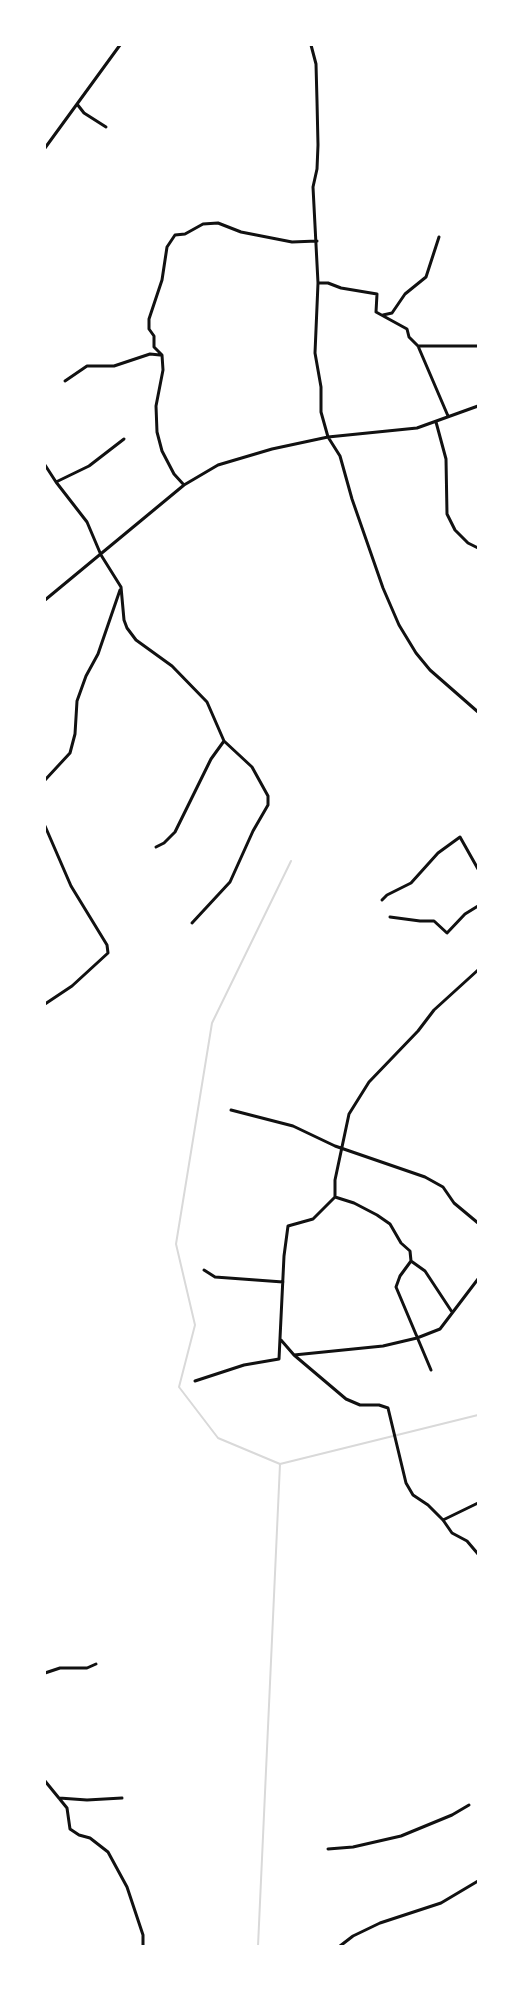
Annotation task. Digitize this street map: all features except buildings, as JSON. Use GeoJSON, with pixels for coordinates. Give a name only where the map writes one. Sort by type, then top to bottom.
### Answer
{"type":"FeatureCollection","features":[{"type":"Feature","properties":{"kind":"street"},"geometry":{"type":"LineString","coordinates":[[45,148],[120,45]]}},
{"type":"Feature","properties":{"kind":"street"},"geometry":{"type":"LineString","coordinates":[[311,45],[316,64],[318,145],[317,169],[313,187],[318,283],[315,352],[321,387],[321,412],[328,437],[340,456],[379,577],[399,625],[416,653],[430,670],[478,712]]}},
{"type":"Feature","properties":{"kind":"street"},"geometry":{"type":"LineString","coordinates":[[77,104],[84,113],[106,127]]}},
{"type":"Feature","properties":{"kind":"street"},"geometry":{"type":"LineString","coordinates":[[184,485],[174,474],[162,451],[157,432],[156,406],[163,370],[162,355],[154,347],[154,336],[149,329],[149,320],[162,280],[167,247],[175,235],[185,234],[203,224],[218,223],[240,232],[292,242],[317,242]]}},
{"type":"Feature","properties":{"kind":"street"},"geometry":{"type":"LineString","coordinates":[[383,315],[392,313],[405,294],[426,277],[440,237]]}},
{"type":"Feature","properties":{"kind":"street"},"geometry":{"type":"LineString","coordinates":[[318,283],[377,294],[376,312],[408,329],[409,338],[418,346],[448,416]]}},
{"type":"Feature","properties":{"kind":"street"},"geometry":{"type":"LineString","coordinates":[[418,346],[478,345]]}},
{"type":"Feature","properties":{"kind":"street"},"geometry":{"type":"LineString","coordinates":[[65,381],[87,366],[114,366],[150,354],[162,355]]}},
{"type":"Feature","properties":{"kind":"street"},"geometry":{"type":"LineString","coordinates":[[45,600],[184,485],[218,465],[328,437],[417,428],[478,406]]}},
{"type":"Feature","properties":{"kind":"street"},"geometry":{"type":"LineString","coordinates":[[436,422],[446,459],[447,514],[455,530],[468,543],[478,548]]}},
{"type":"Feature","properties":{"kind":"street"},"geometry":{"type":"LineString","coordinates":[[56,482],[89,466],[124,439]]}},
{"type":"Feature","properties":{"kind":"street"},"geometry":{"type":"LineString","coordinates":[[45,465],[87,522],[101,555],[121,587],[124,620],[127,628],[136,640],[172,666],[207,702],[224,741],[252,767],[268,796],[268,805],[253,831],[230,882],[192,923]]}},
{"type":"Feature","properties":{"kind":"street"},"geometry":{"type":"LineString","coordinates":[[45,780],[70,753],[75,734],[77,701],[86,676],[98,654],[121,587]]}},
{"type":"Feature","properties":{"kind":"street"},"geometry":{"type":"LineString","coordinates":[[156,847],[176,832],[211,759],[224,741]]}},
{"type":"Feature","properties":{"kind":"street"},"geometry":{"type":"LineString","coordinates":[[45,826],[71,886],[107,945],[108,953],[72,986],[45,1004]]}},
{"type":"Feature","properties":{"kind":"street"},"geometry":{"type":"LineString","coordinates":[[382,900],[411,883],[438,853],[460,837],[478,869]]}},
{"type":"Feature","properties":{"kind":"street"},"geometry":{"type":"LineString","coordinates":[[390,917],[434,921],[447,933],[465,914],[478,906]]}},
{"type":"Feature","properties":{"kind":"street"},"geometry":{"type":"LineString","coordinates":[[195,1382],[243,1365],[268,1359],[279,1359],[288,1226],[313,1219],[335,1197],[335,1180],[349,1114],[369,1082],[418,1031],[434,1010],[478,970]]}},
{"type":"Feature","properties":{"kind":"street"},"geometry":{"type":"LineString","coordinates":[[231,1110],[293,1126],[341,1148],[425,1177],[443,1187],[454,1203],[478,1223]]}},
{"type":"Feature","properties":{"kind":"street"},"geometry":{"type":"LineString","coordinates":[[335,1197],[354,1203],[390,1224],[401,1243],[410,1251],[411,1261],[400,1276],[396,1287],[431,1370]]}},
{"type":"Feature","properties":{"kind":"street"},"geometry":{"type":"LineString","coordinates":[[411,1261],[425,1271],[452,1312]]}},
{"type":"Feature","properties":{"kind":"street"},"geometry":{"type":"LineString","coordinates":[[204,1270],[215,1277],[283,1282]]}},
{"type":"Feature","properties":{"kind":"street"},"geometry":{"type":"LineString","coordinates":[[294,1355],[383,1346],[417,1338],[440,1329],[478,1279]]}},
{"type":"Feature","properties":{"kind":"street"},"geometry":{"type":"LineString","coordinates":[[280,1338],[294,1355],[346,1399],[360,1405],[380,1405],[388,1408],[406,1483],[413,1495],[443,1520],[452,1533],[467,1541],[478,1554]]}},
{"type":"Feature","properties":{"kind":"street"},"geometry":{"type":"LineString","coordinates":[[443,1520],[478,1503]]}},
{"type":"Feature","properties":{"kind":"street"},"geometry":{"type":"LineString","coordinates":[[45,1673],[60,1668],[87,1668],[96,1664]]}},
{"type":"Feature","properties":{"kind":"street"},"geometry":{"type":"LineString","coordinates":[[45,1781],[67,1808],[70,1829],[90,1838],[108,1852],[128,1887],[143,1935],[143,1946]]}},
{"type":"Feature","properties":{"kind":"street"},"geometry":{"type":"LineString","coordinates":[[59,1798],[87,1800],[122,1798]]}},
{"type":"Feature","properties":{"kind":"street"},"geometry":{"type":"LineString","coordinates":[[328,1849],[353,1847],[401,1836],[452,1815],[469,1805]]}},
{"type":"Feature","properties":{"kind":"street"},"geometry":{"type":"LineString","coordinates":[[340,1946],[353,1936],[380,1923],[441,1903],[478,1881]]}},
{"type":"Feature","properties":{"kind":"waterway"},"geometry":{"type":"LineString","coordinates":[[258,1946],[280,1464],[218,1438],[179,1387],[195,1325],[176,1244],[212,1023],[291,861]]}},
{"type":"Feature","properties":{"kind":"waterway"},"geometry":{"type":"LineString","coordinates":[[280,1464],[478,1415]]}}]}
